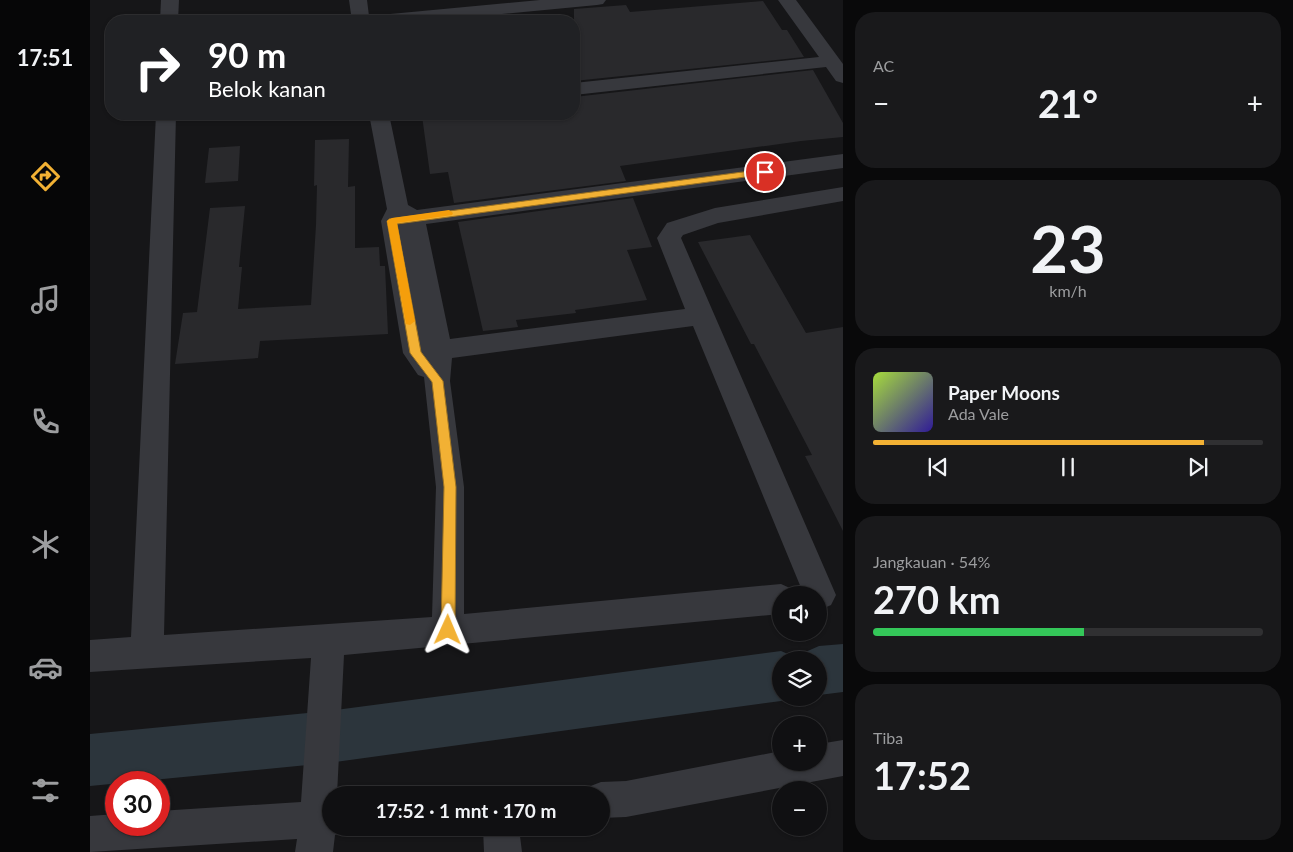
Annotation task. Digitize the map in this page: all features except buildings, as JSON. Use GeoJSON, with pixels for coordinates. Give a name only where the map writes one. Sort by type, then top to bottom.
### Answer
{"type":"FeatureCollection","features":[{"type":"Feature","properties":{"kind":"street"},"geometry":{"type":"LineString","coordinates":[[169,15],[170,0]]}},
{"type":"Feature","properties":{"kind":"street"},"geometry":{"type":"LineString","coordinates":[[358,0],[360,15]]}},
{"type":"Feature","properties":{"kind":"street"},"geometry":{"type":"LineString","coordinates":[[437,15],[597,0]]}},
{"type":"Feature","properties":{"kind":"street"},"geometry":{"type":"LineString","coordinates":[[787,0],[843,77]]}},
{"type":"Feature","properties":{"kind":"street"},"geometry":{"type":"LineString","coordinates":[[580,88],[832,61]]}},
{"type":"Feature","properties":{"kind":"street"},"geometry":{"type":"LineString","coordinates":[[147,652],[166,120]]}},
{"type":"Feature","properties":{"kind":"street"},"geometry":{"type":"LineString","coordinates":[[380,120],[428,352],[437,381],[450,487],[448,630]]}},
{"type":"Feature","properties":{"kind":"street"},"geometry":{"type":"LineString","coordinates":[[401,216],[843,161]]}},
{"type":"Feature","properties":{"kind":"street"},"geometry":{"type":"LineString","coordinates":[[823,586],[669,238],[675,229],[715,216],[843,194]]}},
{"type":"Feature","properties":{"kind":"street"},"geometry":{"type":"LineString","coordinates":[[428,352],[702,316]]}},
{"type":"Feature","properties":{"kind":"street"},"geometry":{"type":"LineString","coordinates":[[90,656],[319,641],[772,600]]}},
{"type":"Feature","properties":{"kind":"street"},"geometry":{"type":"LineString","coordinates":[[106,840],[321,823],[325,681],[319,641]]}},
{"type":"Feature","properties":{"kind":"street"},"geometry":{"type":"LineString","coordinates":[[827,761],[843,758]]}},
{"type":"Feature","properties":{"kind":"street"},"geometry":{"type":"LineString","coordinates":[[610,800],[626,799],[772,771]]}},
{"type":"Feature","properties":{"kind":"street"},"geometry":{"type":"LineString","coordinates":[[502,836],[503,852]]}},
{"type":"Feature","properties":{"kind":"waterway"},"geometry":{"type":"LineString","coordinates":[[827,670],[843,668]]}},
{"type":"Feature","properties":{"kind":"waterway"},"geometry":{"type":"LineString","coordinates":[[90,760],[328,737],[772,677]]}},
{"type":"Feature","properties":{"kind":"slow traffic"},"geometry":{"type":"LineString","coordinates":[[410,321],[392,221],[449,213]]}},
{"type":"Feature","properties":{"kind":"route"},"geometry":{"type":"LineString","coordinates":[[448,630],[450,487],[437,381],[416,353],[392,221],[765,172]]}}]}
